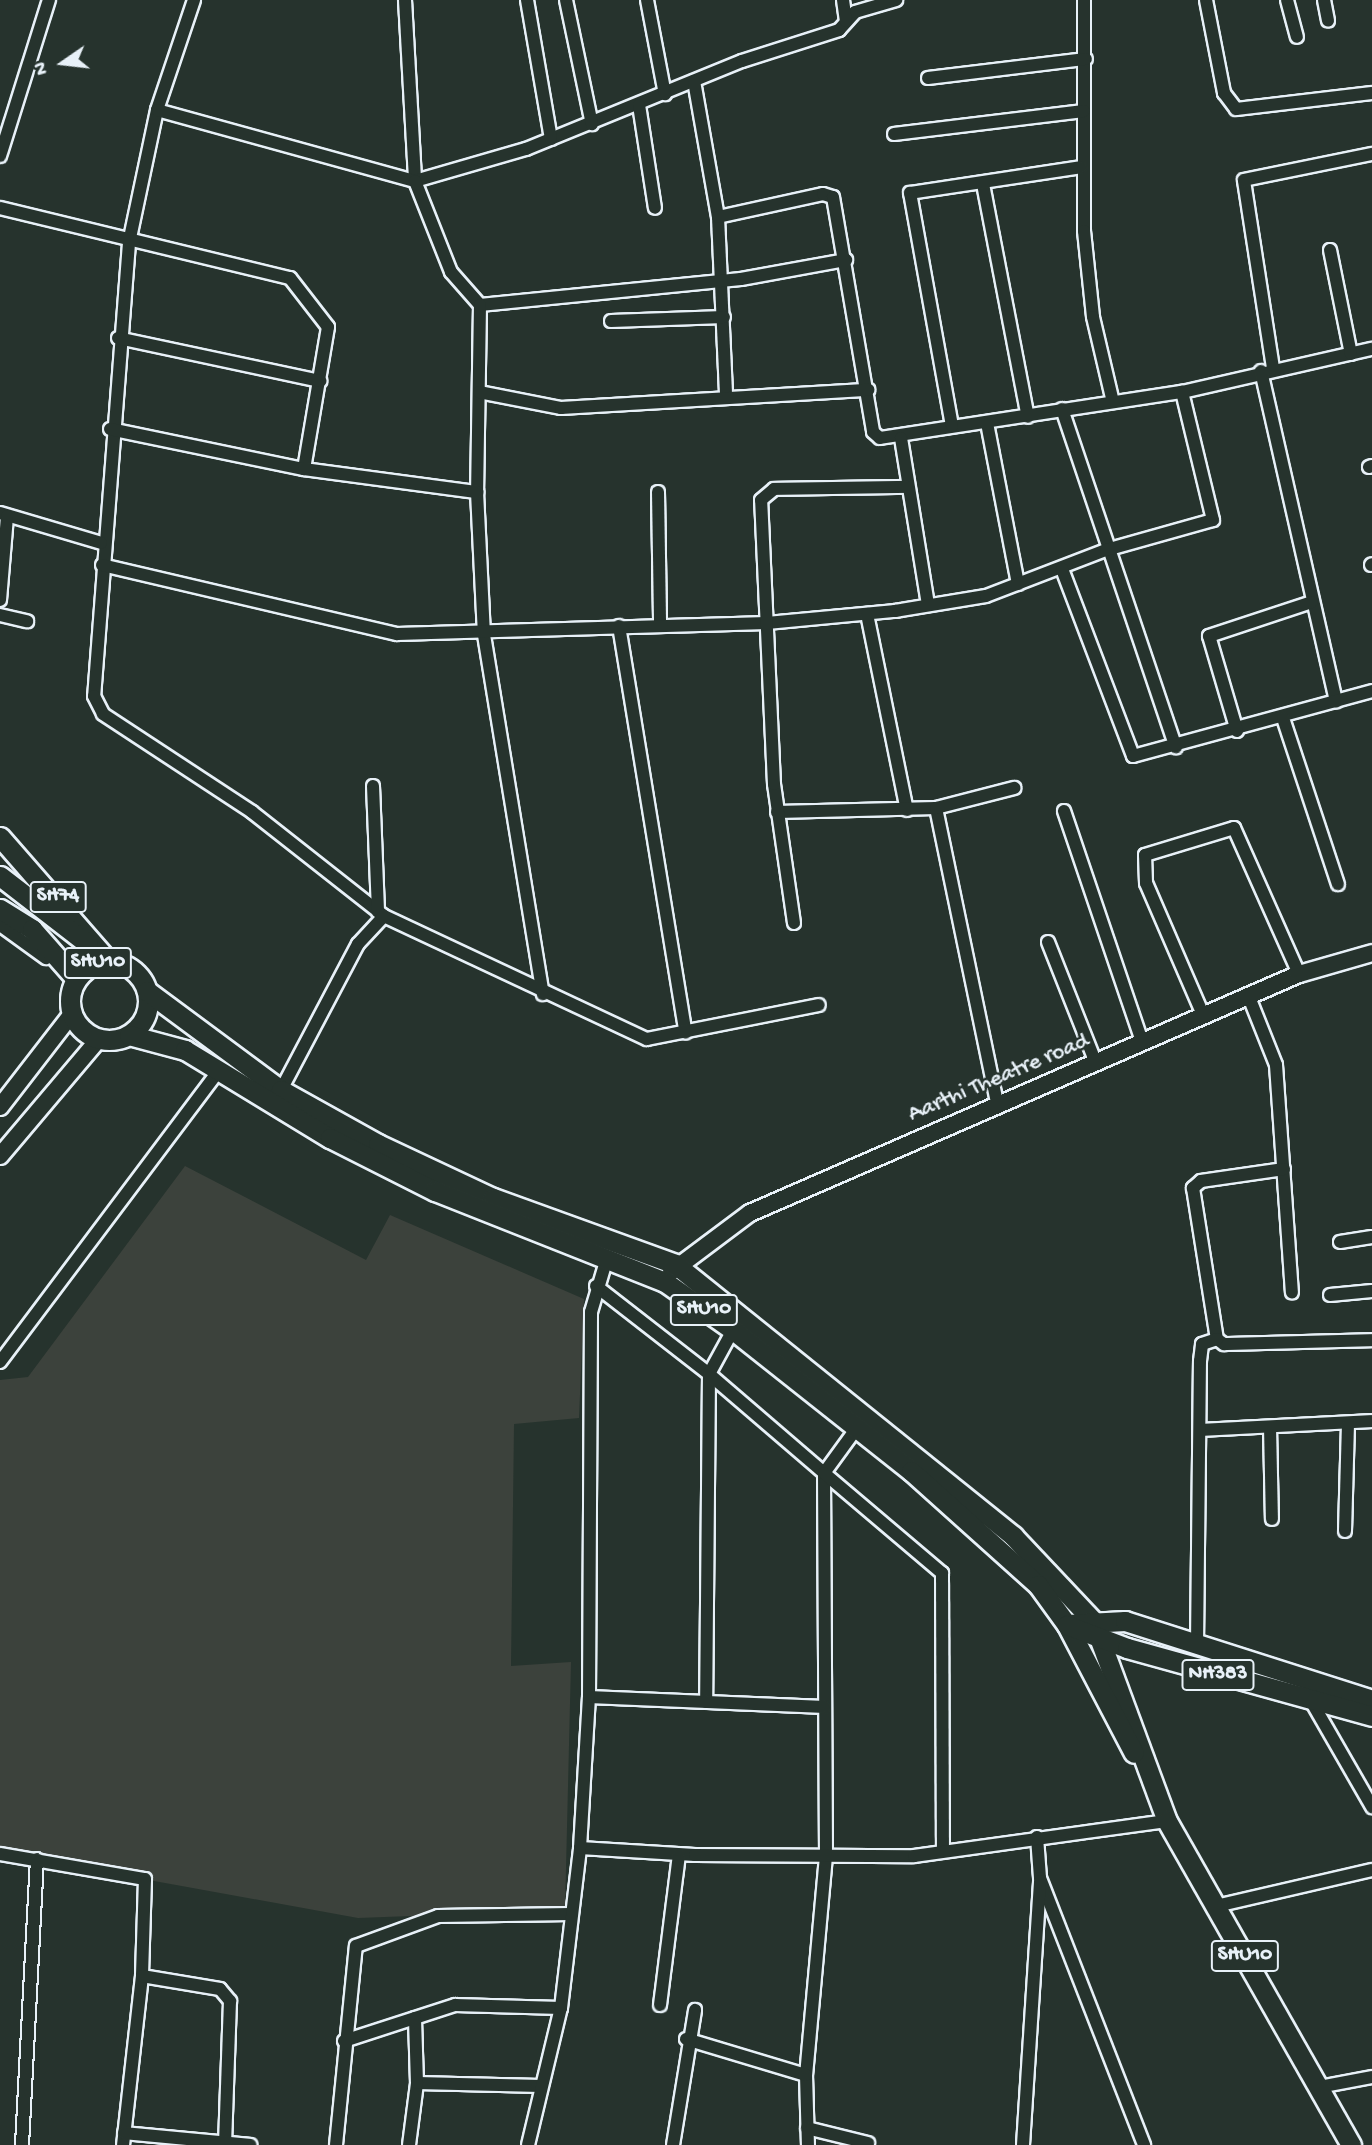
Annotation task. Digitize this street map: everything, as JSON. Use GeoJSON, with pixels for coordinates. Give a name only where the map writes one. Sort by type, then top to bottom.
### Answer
{"type":"FeatureCollection","features":[{"type":"Feature","properties":{"kind":"main road","name":"SH74"},"geometry":{"type":"LineString","coordinates":[[0,837],[106,962]]}},
{"type":"Feature","properties":{"kind":"main road","name":"SHU10"},"geometry":{"type":"LineString","coordinates":[[0,876],[106,962],[139,976],[147,991],[281,1090],[459,1184],[676,1264],[862,1422],[1007,1553],[1067,1625],[1114,1725],[1142,1766]]}},
{"type":"Feature","properties":{"kind":"main road","name":"SH74"},"geometry":{"type":"LineString","coordinates":[[0,909],[32,929],[76,980]]}},
{"type":"Feature","properties":{"kind":"main road","name":"SHU10"},"geometry":{"type":"LineString","coordinates":[[53,918],[76,980],[72,1014],[99,1039],[129,1035],[169,1043],[220,1069],[330,1138],[430,1188],[666,1282],[862,1422],[1013,1536],[1097,1630],[1142,1766],[1167,1821],[1350,2145]]}},
{"type":"Feature","properties":{"kind":"main road","name":"Aarthi Theatre road"},"geometry":{"type":"LineString","coordinates":[[666,1282],[676,1264],[750,1213],[997,1103],[1204,1017],[1299,974],[1372,953]]}},
{"type":"Feature","properties":{"kind":"main road","name":"SHU10"},"geometry":{"type":"LineString","coordinates":[[76,980],[106,962]]}},
{"type":"Feature","properties":{"kind":"main road","name":"SHU10"},"geometry":{"type":"LineString","coordinates":[[129,1035],[144,1016],[147,991]]}},
{"type":"Feature","properties":{"kind":"main road"},"geometry":{"type":"LineString","coordinates":[[0,1107],[72,1014]]}},
{"type":"Feature","properties":{"kind":"main road"},"geometry":{"type":"LineString","coordinates":[[0,1156],[99,1039]]}},
{"type":"Feature","properties":{"kind":"main road","name":"NH383"},"geometry":{"type":"LineString","coordinates":[[1097,1630],[1125,1621],[1372,1700]]}},
{"type":"Feature","properties":{"kind":"main road","name":"NH383"},"geometry":{"type":"LineString","coordinates":[[1067,1625],[1097,1630],[1310,1699],[1372,1716]]}},
{"type":"Feature","properties":{"kind":"street"},"geometry":{"type":"LineString","coordinates":[[0,156],[49,0]]}},
{"type":"Feature","properties":{"kind":"street"},"geometry":{"type":"LineString","coordinates":[[194,0],[158,110],[129,243],[101,542],[94,696],[103,714],[242,804],[381,914],[632,1035],[686,1033],[820,1004]]}},
{"type":"Feature","properties":{"kind":"street"},"geometry":{"type":"LineString","coordinates":[[405,0],[415,181],[451,272],[480,306],[477,492],[484,635],[543,994]]}},
{"type":"Feature","properties":{"kind":"street"},"geometry":{"type":"LineString","coordinates":[[527,0],[551,139]]}},
{"type":"Feature","properties":{"kind":"street"},"geometry":{"type":"LineString","coordinates":[[566,0],[592,124]]}},
{"type":"Feature","properties":{"kind":"street"},"geometry":{"type":"LineString","coordinates":[[648,0],[665,94]]}},
{"type":"Feature","properties":{"kind":"street"},"geometry":{"type":"LineString","coordinates":[[843,0],[846,21]]}},
{"type":"Feature","properties":{"kind":"street"},"geometry":{"type":"LineString","coordinates":[[158,110],[415,181],[592,124],[694,81],[839,30],[846,21],[896,0]]}},
{"type":"Feature","properties":{"kind":"street"},"geometry":{"type":"LineString","coordinates":[[1084,0],[1086,59],[1081,167],[1093,317],[1113,402]]}},
{"type":"Feature","properties":{"kind":"street"},"geometry":{"type":"LineString","coordinates":[[1206,0],[1224,93],[1236,109],[1372,93]]}},
{"type":"Feature","properties":{"kind":"street"},"geometry":{"type":"LineString","coordinates":[[1287,0],[1297,37]]}},
{"type":"Feature","properties":{"kind":"street"},"geometry":{"type":"LineString","coordinates":[[1324,0],[1328,21]]}},
{"type":"Feature","properties":{"kind":"street"},"geometry":{"type":"LineString","coordinates":[[928,78],[1086,59]]}},
{"type":"Feature","properties":{"kind":"street"},"geometry":{"type":"LineString","coordinates":[[694,81],[718,217],[723,281],[726,394]]}},
{"type":"Feature","properties":{"kind":"street"},"geometry":{"type":"LineString","coordinates":[[639,105],[654,208]]}},
{"type":"Feature","properties":{"kind":"street"},"geometry":{"type":"LineString","coordinates":[[894,134],[1084,111]]}},
{"type":"Feature","properties":{"kind":"street"},"geometry":{"type":"LineString","coordinates":[[1336,702],[1312,602],[1267,370],[1244,180],[1372,153]]}},
{"type":"Feature","properties":{"kind":"street"},"geometry":{"type":"LineString","coordinates":[[952,426],[910,193],[1081,167]]}},
{"type":"Feature","properties":{"kind":"street"},"geometry":{"type":"LineString","coordinates":[[983,184],[1028,417]]}},
{"type":"Feature","properties":{"kind":"street"},"geometry":{"type":"LineString","coordinates":[[718,217],[823,194],[833,198],[846,260],[873,432],[901,438],[952,426],[1028,417],[1062,409],[1182,392],[1267,370],[1372,349]]}},
{"type":"Feature","properties":{"kind":"street"},"geometry":{"type":"LineString","coordinates":[[0,208],[129,243],[290,278],[328,327],[304,469]]}},
{"type":"Feature","properties":{"kind":"street"},"geometry":{"type":"LineString","coordinates":[[1330,250],[1351,354]]}},
{"type":"Feature","properties":{"kind":"street"},"geometry":{"type":"LineString","coordinates":[[480,306],[723,281],[846,260]]}},
{"type":"Feature","properties":{"kind":"street"},"geometry":{"type":"LineString","coordinates":[[611,321],[724,317]]}},
{"type":"Feature","properties":{"kind":"street"},"geometry":{"type":"LineString","coordinates":[[118,338],[320,381]]}},
{"type":"Feature","properties":{"kind":"street"},"geometry":{"type":"LineString","coordinates":[[479,392],[561,408],[726,394],[868,390]]}},
{"type":"Feature","properties":{"kind":"street"},"geometry":{"type":"LineString","coordinates":[[102,565],[397,634],[484,635],[619,626],[767,623],[928,606],[1017,584],[1106,551],[1213,520],[1182,392]]}},
{"type":"Feature","properties":{"kind":"street"},"geometry":{"type":"LineString","coordinates":[[1062,409],[1106,551],[1176,747]]}},
{"type":"Feature","properties":{"kind":"street"},"geometry":{"type":"LineString","coordinates":[[987,423],[1017,584]]}},
{"type":"Feature","properties":{"kind":"street"},"geometry":{"type":"LineString","coordinates":[[110,429],[304,469],[477,492]]}},
{"type":"Feature","properties":{"kind":"street"},"geometry":{"type":"LineString","coordinates":[[901,438],[906,487],[928,606]]}},
{"type":"Feature","properties":{"kind":"street"},"geometry":{"type":"LineString","coordinates":[[794,923],[777,812],[767,623],[764,491],[906,487]]}},
{"type":"Feature","properties":{"kind":"street"},"geometry":{"type":"LineString","coordinates":[[658,492],[660,625]]}},
{"type":"Feature","properties":{"kind":"street"},"geometry":{"type":"LineString","coordinates":[[0,600],[4,514],[101,542]]}},
{"type":"Feature","properties":{"kind":"street"},"geometry":{"type":"LineString","coordinates":[[1062,569],[1128,752],[1140,756],[1372,691]]}},
{"type":"Feature","properties":{"kind":"street"},"geometry":{"type":"LineString","coordinates":[[1237,731],[1209,636],[1312,602]]}},
{"type":"Feature","properties":{"kind":"street"},"geometry":{"type":"LineString","coordinates":[[867,614],[906,810]]}},
{"type":"Feature","properties":{"kind":"street"},"geometry":{"type":"LineString","coordinates":[[0,615],[27,621]]}},
{"type":"Feature","properties":{"kind":"street"},"geometry":{"type":"LineString","coordinates":[[619,626],[686,1033]]}},
{"type":"Feature","properties":{"kind":"street"},"geometry":{"type":"LineString","coordinates":[[1283,718],[1338,884]]}},
{"type":"Feature","properties":{"kind":"street"},"geometry":{"type":"LineString","coordinates":[[281,1090],[358,944],[381,914],[373,786]]}},
{"type":"Feature","properties":{"kind":"street"},"geometry":{"type":"LineString","coordinates":[[777,812],[936,808],[1014,788]]}},
{"type":"Feature","properties":{"kind":"street"},"geometry":{"type":"LineString","coordinates":[[936,808],[997,1103]]}},
{"type":"Feature","properties":{"kind":"street"},"geometry":{"type":"LineString","coordinates":[[1064,811],[1142,1041]]}},
{"type":"Feature","properties":{"kind":"street"},"geometry":{"type":"LineString","coordinates":[[1204,1017],[1146,883],[1145,855],[1222,827],[1234,828],[1299,974]]}},
{"type":"Feature","properties":{"kind":"street"},"geometry":{"type":"LineString","coordinates":[[0,925],[35,947],[76,980]]}},
{"type":"Feature","properties":{"kind":"street"},"geometry":{"type":"LineString","coordinates":[[1048,942],[1096,1063]]}},
{"type":"Feature","properties":{"kind":"street"},"geometry":{"type":"LineString","coordinates":[[1249,996],[1276,1065],[1292,1292]]}},
{"type":"Feature","properties":{"kind":"street"},"geometry":{"type":"LineString","coordinates":[[0,1362],[220,1069]]}},
{"type":"Feature","properties":{"kind":"street"},"geometry":{"type":"LineString","coordinates":[[1284,1169],[1201,1181],[1193,1188],[1217,1339],[1224,1344],[1372,1340]]}},
{"type":"Feature","properties":{"kind":"street"},"geometry":{"type":"LineString","coordinates":[[1339,1242],[1372,1237]]}},
{"type":"Feature","properties":{"kind":"street"},"geometry":{"type":"LineString","coordinates":[[528,2145],[561,2008],[580,1848],[589,1697],[596,1286],[607,1258]]}},
{"type":"Feature","properties":{"kind":"street"},"geometry":{"type":"LineString","coordinates":[[596,1286],[709,1374],[942,1573],[943,1851]]}},
{"type":"Feature","properties":{"kind":"street"},"geometry":{"type":"LineString","coordinates":[[1330,1295],[1372,1291]]}},
{"type":"Feature","properties":{"kind":"street"},"geometry":{"type":"LineString","coordinates":[[706,1702],[709,1374],[733,1330]]}},
{"type":"Feature","properties":{"kind":"street"},"geometry":{"type":"LineString","coordinates":[[1197,1645],[1202,1344],[1217,1339]]}},
{"type":"Feature","properties":{"kind":"street"},"geometry":{"type":"LineString","coordinates":[[1201,1430],[1372,1421]]}},
{"type":"Feature","properties":{"kind":"street"},"geometry":{"type":"LineString","coordinates":[[808,2145],[806,2076],[826,1856],[824,1473],[862,1422]]}},
{"type":"Feature","properties":{"kind":"street"},"geometry":{"type":"LineString","coordinates":[[1345,1531],[1348,1423]]}},
{"type":"Feature","properties":{"kind":"street"},"geometry":{"type":"LineString","coordinates":[[1270,1427],[1272,1519]]}},
{"type":"Feature","properties":{"kind":"street"},"geometry":{"type":"LineString","coordinates":[[589,1697],[825,1707]]}},
{"type":"Feature","properties":{"kind":"street"},"geometry":{"type":"LineString","coordinates":[[1310,1699],[1372,1807]]}},
{"type":"Feature","properties":{"kind":"street"},"geometry":{"type":"LineString","coordinates":[[580,1848],[679,1854],[826,1856],[943,1851],[1167,1821]]}},
{"type":"Feature","properties":{"kind":"street"},"geometry":{"type":"LineString","coordinates":[[1023,2145],[1040,1878],[1037,1837]]}},
{"type":"Feature","properties":{"kind":"street"},"geometry":{"type":"LineString","coordinates":[[0,1854],[145,1878],[142,1976],[123,2139],[250,2145]]}},
{"type":"Feature","properties":{"kind":"street"},"geometry":{"type":"LineString","coordinates":[[660,2005],[679,1854]]}},
{"type":"Feature","properties":{"kind":"street"},"geometry":{"type":"LineString","coordinates":[[22,2145],[37,1859]]}},
{"type":"Feature","properties":{"kind":"street"},"geometry":{"type":"LineString","coordinates":[[1216,1906],[1372,1870]]}},
{"type":"Feature","properties":{"kind":"street"},"geometry":{"type":"LineString","coordinates":[[1040,1878],[1144,2145]]}},
{"type":"Feature","properties":{"kind":"street"},"geometry":{"type":"LineString","coordinates":[[336,2145],[351,1957],[364,1940],[438,1916],[571,1914]]}},
{"type":"Feature","properties":{"kind":"street"},"geometry":{"type":"LineString","coordinates":[[142,1976],[220,1989],[230,2001],[225,2143]]}},
{"type":"Feature","properties":{"kind":"street"},"geometry":{"type":"LineString","coordinates":[[344,2041],[456,2005],[561,2008]]}},
{"type":"Feature","properties":{"kind":"street"},"geometry":{"type":"LineString","coordinates":[[673,2145],[686,2039],[695,2010]]}},
{"type":"Feature","properties":{"kind":"street"},"geometry":{"type":"LineString","coordinates":[[409,2145],[417,2083],[415,2018]]}},
{"type":"Feature","properties":{"kind":"street"},"geometry":{"type":"LineString","coordinates":[[686,2039],[806,2076]]}},
{"type":"Feature","properties":{"kind":"street"},"geometry":{"type":"LineString","coordinates":[[1318,2087],[1372,2077]]}},
{"type":"Feature","properties":{"kind":"street"},"geometry":{"type":"LineString","coordinates":[[417,2083],[541,2086]]}},
{"type":"Feature","properties":{"kind":"street"},"geometry":{"type":"LineString","coordinates":[[807,2128],[868,2144]]}},
{"type":"Feature","properties":{"kind":"shaded area"},"geometry":{"type":"Polygon","coordinates":[[[185,1166],[366,1260],[390,1215],[584,1299],[579,1418],[514,1424],[511,1666],[571,1662],[565,1910],[358,1918],[0,1853],[0,1380],[28,1377],[185,1166]]]}}]}
